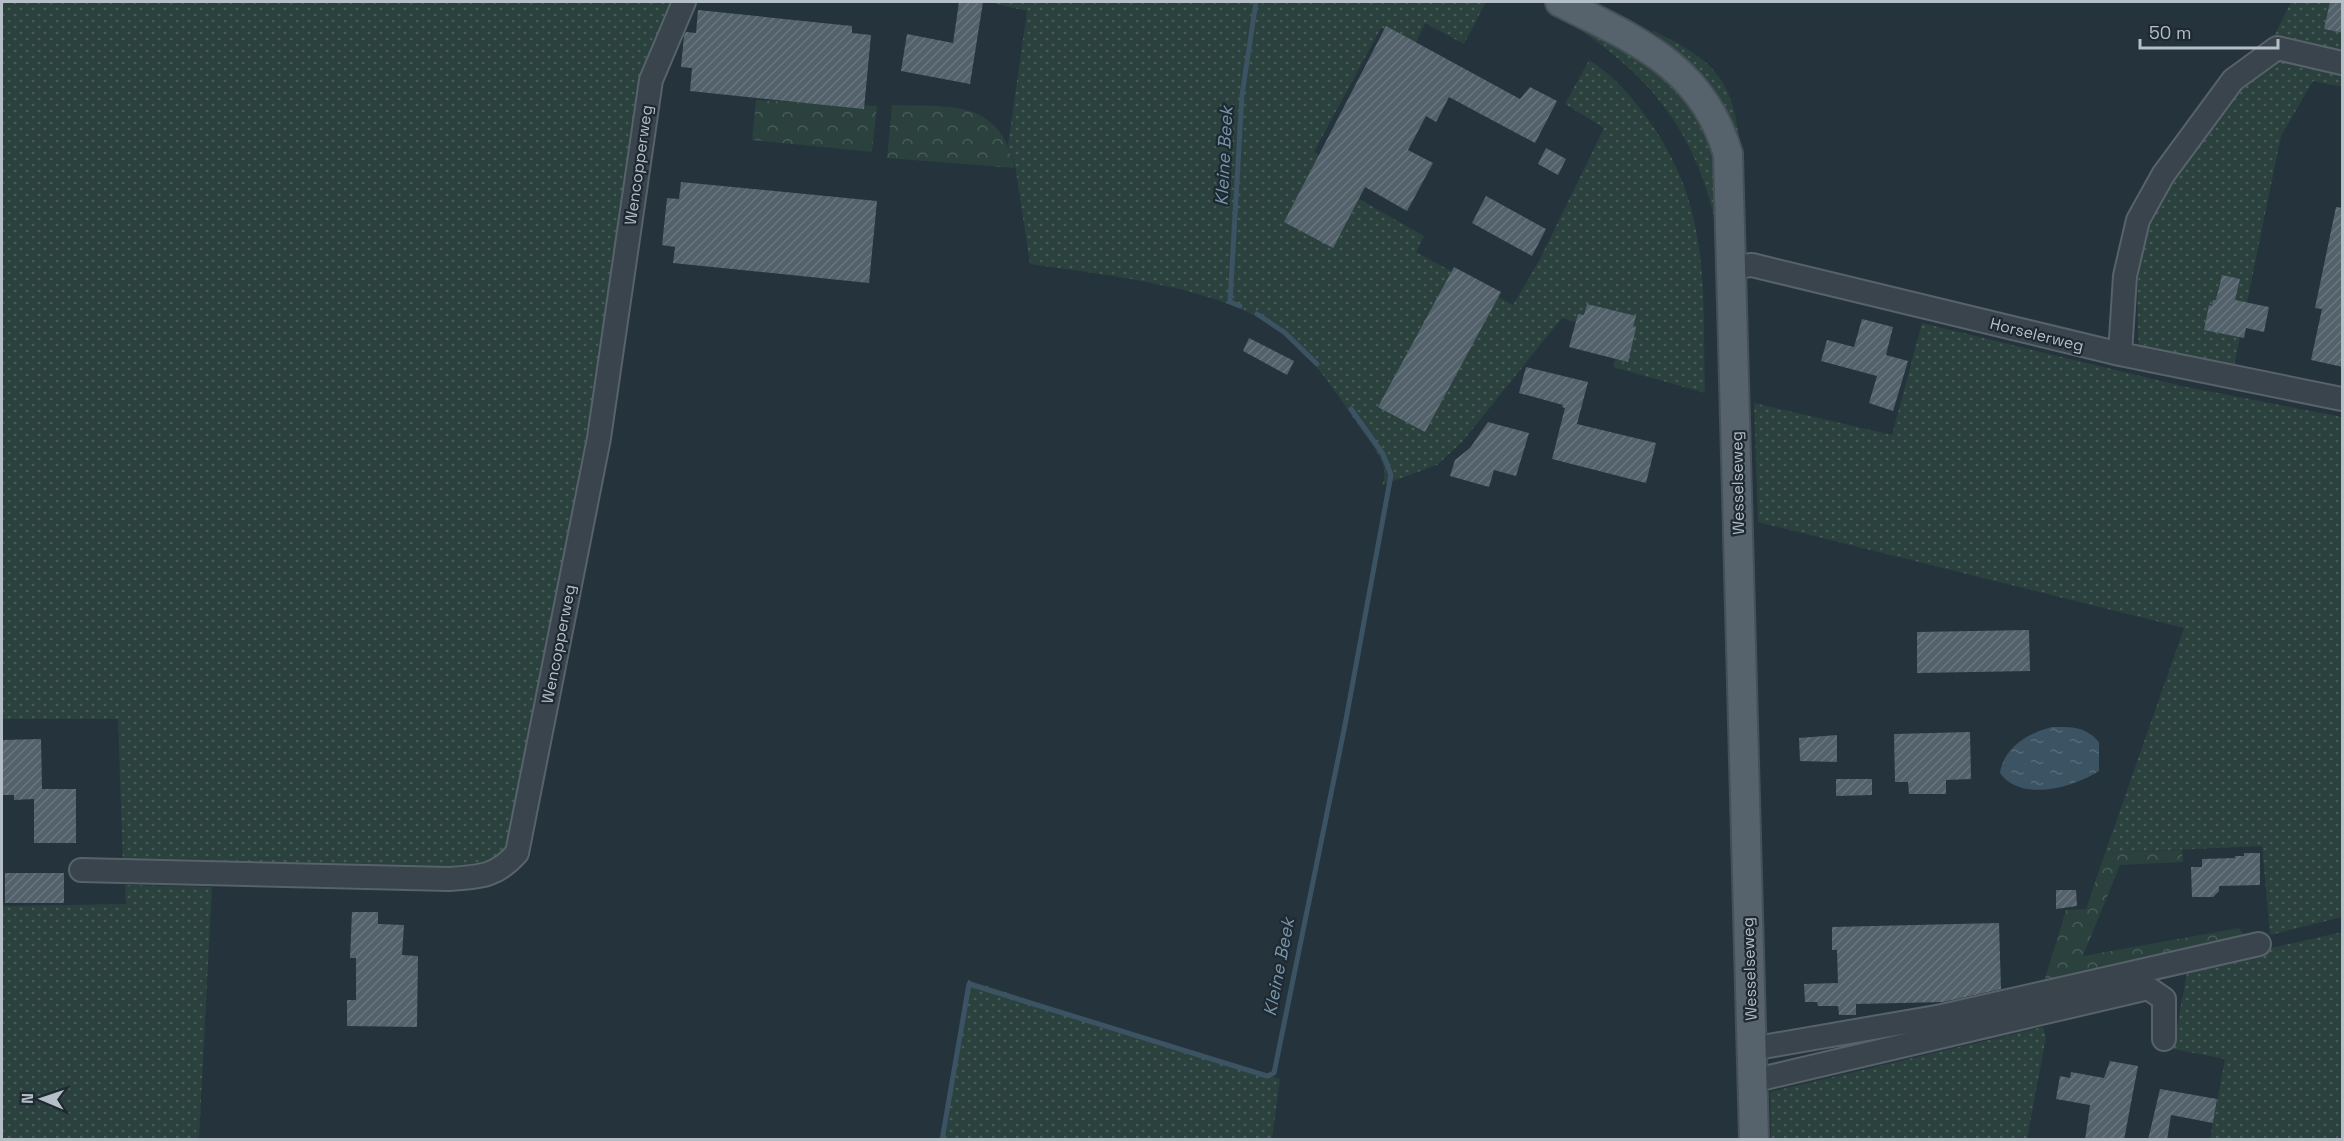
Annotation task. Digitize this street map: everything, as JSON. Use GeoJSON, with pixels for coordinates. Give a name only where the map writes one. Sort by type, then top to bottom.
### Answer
{"type":"FeatureCollection","features":[{"type":"Feature","properties":{"kind":"main road","name":"Wesselseweg"},"geometry":{"type":"LineString","coordinates":[[1560,2],[1658,54],[1677,68],[1696,89],[1713,114],[1728,154],[1754,1140]]}},
{"type":"Feature","properties":{"kind":"street","name":"Wencopperweg"},"geometry":{"type":"LineString","coordinates":[[81,870],[448,879],[481,877],[504,867],[517,853],[598,438],[651,80],[684,2]]}},
{"type":"Feature","properties":{"kind":"street"},"geometry":{"type":"LineString","coordinates":[[2120,354],[2125,276],[2138,220],[2163,175],[2233,80],[2277,48],[2343,63]]}},
{"type":"Feature","properties":{"kind":"street","name":"Horselerweg"},"geometry":{"type":"LineString","coordinates":[[1732,267],[1752,265],[2120,354],[2343,399]]}},
{"type":"Feature","properties":{"kind":"street"},"geometry":{"type":"LineString","coordinates":[[1751,1049],[1942,1016],[2259,944]]}},
{"type":"Feature","properties":{"kind":"street"},"geometry":{"type":"LineString","coordinates":[[1752,1081],[2148,988],[2164,999],[2164,1039]]}},
{"type":"Feature","properties":{"kind":"green space"},"geometry":{"type":"Polygon","coordinates":[[[2,2],[671,2],[641,73],[604,343],[506,853],[476,872],[123,866],[118,719],[2,719],[2,2]]]}},
{"type":"Feature","properties":{"kind":"green space"},"geometry":{"type":"Polygon","coordinates":[[[988,2],[1486,2],[1464,44],[1425,23],[1415,45],[1381,28],[1314,152],[1346,172],[1340,188],[1424,236],[1416,252],[1513,305],[1540,259],[1604,128],[1565,104],[1589,60],[1616,81],[1652,125],[1671,157],[1685,189],[1700,254],[1703,287],[1705,393],[1613,367],[1621,336],[1562,318],[1462,442],[1437,465],[1382,485],[1384,469],[1373,446],[1314,363],[1297,345],[1272,325],[1208,297],[1171,287],[1030,264],[1015,165],[1008,145],[1027,11],[988,2]]]}},
{"type":"Feature","properties":{"kind":"green space"},"geometry":{"type":"Polygon","coordinates":[[[2291,2],[2342,2],[2342,87],[2313,81],[2281,136],[2233,371],[2139,352],[2137,305],[2140,260],[2147,229],[2157,204],[2184,158],[2235,94],[2266,50],[2291,2]]]}},
{"type":"Feature","properties":{"kind":"green space"},"geometry":{"type":"Polygon","coordinates":[[[1549,10],[1600,34],[1662,75],[1693,106],[1714,137],[1723,257],[1708,194],[1696,162],[1666,109],[1647,86],[1603,46],[1549,10]]]}},
{"type":"Feature","properties":{"kind":"green space"},"geometry":{"type":"Polygon","coordinates":[[[1650,29],[1688,50],[1714,71],[1724,84],[1731,100],[1740,144],[1722,109],[1702,80],[1680,55],[1650,29]]]}},
{"type":"Feature","properties":{"kind":"green space"},"geometry":{"type":"Polygon","coordinates":[[[756,100],[877,106],[872,152],[752,140],[756,100]]]}},
{"type":"Feature","properties":{"kind":"green space"},"geometry":{"type":"Polygon","coordinates":[[[892,105],[953,107],[985,118],[997,129],[1008,145],[1015,168],[887,158],[892,105]]]}},
{"type":"Feature","properties":{"kind":"green space"},"geometry":{"type":"Polygon","coordinates":[[[1922,323],[2182,386],[2342,417],[2342,917],[2270,935],[2262,846],[2105,853],[2184,628],[1758,522],[1754,403],[1892,435],[1922,323]]]}},
{"type":"Feature","properties":{"kind":"green space"},"geometry":{"type":"Polygon","coordinates":[[[2182,850],[2183,862],[2120,865],[2083,956],[2239,928],[2247,940],[2043,985],[2066,910],[2086,909],[2105,853],[2182,850]]]}},
{"type":"Feature","properties":{"kind":"green space"},"geometry":{"type":"Polygon","coordinates":[[[125,885],[212,887],[199,1139],[2,1139],[2,906],[126,904],[125,885]]]}},
{"type":"Feature","properties":{"kind":"green space"},"geometry":{"type":"Polygon","coordinates":[[[2342,932],[2342,1139],[2210,1139],[2225,1059],[2173,1049],[2188,967],[2342,932]]]}},
{"type":"Feature","properties":{"kind":"green space"},"geometry":{"type":"Polygon","coordinates":[[[968,980],[1280,1079],[1272,1139],[941,1139],[968,980]]]}},
{"type":"Feature","properties":{"kind":"green space"},"geometry":{"type":"Polygon","coordinates":[[[2043,1027],[2046,1037],[2027,1139],[1771,1139],[1770,1092],[2043,1027]]]}},
{"type":"Feature","properties":{"kind":"water"},"geometry":{"type":"Polygon","coordinates":[[[2052,727],[2078,728],[2094,737],[2099,742],[2099,771],[2062,787],[2048,789],[2021,788],[2009,782],[2000,773],[2006,756],[2018,742],[2052,727]]]}},
{"type":"Feature","properties":{"kind":"building"},"geometry":{"type":"Polygon","coordinates":[[[959,2],[983,2],[970,84],[901,71],[907,34],[953,43],[959,2]]]}},
{"type":"Feature","properties":{"kind":"building"},"geometry":{"type":"Polygon","coordinates":[[[2330,2],[2343,2],[2343,33],[2324,29],[2330,2]]]}},
{"type":"Feature","properties":{"kind":"building"},"geometry":{"type":"Polygon","coordinates":[[[698,10],[852,26],[852,33],[871,35],[864,109],[690,91],[692,68],[681,67],[684,36],[686,32],[696,33],[698,10]]]}},
{"type":"Feature","properties":{"kind":"building"},"geometry":{"type":"Polygon","coordinates":[[[1386,26],[1520,99],[1530,87],[1557,101],[1535,143],[1449,97],[1436,122],[1426,116],[1408,150],[1433,163],[1407,211],[1365,187],[1333,248],[1284,222],[1386,26]]]}},
{"type":"Feature","properties":{"kind":"building"},"geometry":{"type":"Polygon","coordinates":[[[1546,148],[1566,159],[1558,175],[1538,164],[1546,148]]]}},
{"type":"Feature","properties":{"kind":"building"},"geometry":{"type":"Polygon","coordinates":[[[681,182],[877,201],[869,283],[673,263],[675,247],[662,245],[667,198],[679,199],[681,182]]]}},
{"type":"Feature","properties":{"kind":"building"},"geometry":{"type":"Polygon","coordinates":[[[1486,196],[1546,229],[1532,256],[1472,223],[1486,196]]]}},
{"type":"Feature","properties":{"kind":"building"},"geometry":{"type":"Polygon","coordinates":[[[2336,207],[2343,208],[2343,367],[2311,360],[2322,309],[2315,308],[2336,207]]]}},
{"type":"Feature","properties":{"kind":"building"},"geometry":{"type":"Polygon","coordinates":[[[1454,267],[1501,292],[1425,432],[1378,407],[1454,267]]]}},
{"type":"Feature","properties":{"kind":"building"},"geometry":{"type":"Polygon","coordinates":[[[2222,275],[2240,279],[2235,300],[2269,307],[2264,332],[2246,328],[2244,338],[2204,330],[2209,305],[2212,306],[2213,300],[2216,300],[2222,275]]]}},
{"type":"Feature","properties":{"kind":"building"},"geometry":{"type":"Polygon","coordinates":[[[1587,304],[1636,316],[1633,327],[1636,328],[1628,362],[1569,347],[1578,314],[1584,315],[1587,304]]]}},
{"type":"Feature","properties":{"kind":"building"},"geometry":{"type":"Polygon","coordinates":[[[1862,319],[1893,327],[1886,355],[1908,361],[1893,411],[1869,403],[1877,376],[1821,361],[1827,340],[1854,347],[1862,319]]]}},
{"type":"Feature","properties":{"kind":"building"},"geometry":{"type":"Polygon","coordinates":[[[1249,338],[1294,361],[1287,375],[1243,351],[1249,338]]]}},
{"type":"Feature","properties":{"kind":"building"},"geometry":{"type":"Polygon","coordinates":[[[1526,367],[1588,382],[1577,424],[1656,443],[1646,483],[1552,459],[1565,408],[1562,407],[1563,405],[1519,393],[1526,367]]]}},
{"type":"Feature","properties":{"kind":"building"},"geometry":{"type":"Polygon","coordinates":[[[1488,422],[1529,433],[1516,476],[1494,470],[1489,487],[1450,476],[1455,460],[1470,448],[1488,422]]]}},
{"type":"Feature","properties":{"kind":"building"},"geometry":{"type":"Polygon","coordinates":[[[2029,630],[2030,671],[1917,673],[1917,632],[2029,630]]]}},
{"type":"Feature","properties":{"kind":"building"},"geometry":{"type":"Polygon","coordinates":[[[1970,732],[1971,779],[1946,780],[1946,794],[1909,794],[1908,782],[1895,782],[1894,734],[1970,732]]]}},
{"type":"Feature","properties":{"kind":"building"},"geometry":{"type":"Polygon","coordinates":[[[1837,735],[1837,762],[1800,761],[1799,738],[1837,735]]]}},
{"type":"Feature","properties":{"kind":"building"},"geometry":{"type":"Polygon","coordinates":[[[41,739],[42,789],[76,789],[76,843],[34,843],[34,799],[14,800],[14,795],[2,795],[2,740],[41,739]]]}},
{"type":"Feature","properties":{"kind":"building"},"geometry":{"type":"Polygon","coordinates":[[[1836,779],[1872,779],[1872,795],[1836,796],[1836,779]]]}},
{"type":"Feature","properties":{"kind":"building"},"geometry":{"type":"Polygon","coordinates":[[[2244,853],[2260,853],[2260,885],[2219,886],[2219,891],[2213,897],[2192,897],[2191,867],[2202,867],[2202,859],[2235,858],[2235,856],[2244,856],[2244,853]]]}},
{"type":"Feature","properties":{"kind":"building"},"geometry":{"type":"Polygon","coordinates":[[[5,873],[64,873],[64,903],[5,903],[5,873]]]}},
{"type":"Feature","properties":{"kind":"building"},"geometry":{"type":"Polygon","coordinates":[[[2056,890],[2076,890],[2077,906],[2056,909],[2056,890]]]}},
{"type":"Feature","properties":{"kind":"building"},"geometry":{"type":"Polygon","coordinates":[[[352,912],[378,912],[378,924],[404,925],[402,955],[418,956],[417,1027],[347,1026],[347,1000],[356,1000],[356,958],[350,958],[352,912]]]}},
{"type":"Feature","properties":{"kind":"building"},"geometry":{"type":"Polygon","coordinates":[[[1999,923],[2001,989],[1943,1002],[1856,1004],[1856,1015],[1839,1015],[1838,1006],[1818,1006],[1817,1002],[1805,1002],[1804,984],[1838,983],[1837,950],[1832,950],[1832,927],[1999,923]]]}},
{"type":"Feature","properties":{"kind":"building"},"geometry":{"type":"Polygon","coordinates":[[[2110,1061],[2138,1066],[2124,1140],[2085,1140],[2090,1105],[2056,1099],[2060,1076],[2070,1078],[2071,1072],[2104,1078],[2110,1061]]]}},
{"type":"Feature","properties":{"kind":"building"},"geometry":{"type":"Polygon","coordinates":[[[2160,1089],[2217,1099],[2213,1123],[2171,1115],[2167,1140],[2148,1140],[2160,1089]]]}},
{"type":"Feature","properties":{"kind":"waterway","name":"Kleine Beek"},"geometry":{"type":"LineString","coordinates":[[1240,306],[1230,302],[1242,95],[1256,2]]}},
{"type":"Feature","properties":{"kind":"waterway","name":"Kleine Beek"},"geometry":{"type":"LineString","coordinates":[[1257,314],[1284,332],[1317,364]]}},
{"type":"Feature","properties":{"kind":"waterway","name":"Kleine Beek"},"geometry":{"type":"LineString","coordinates":[[942,1140],[969,984],[1267,1076],[1274,1073],[1345,725],[1391,475],[1383,454],[1351,409]]}}]}
